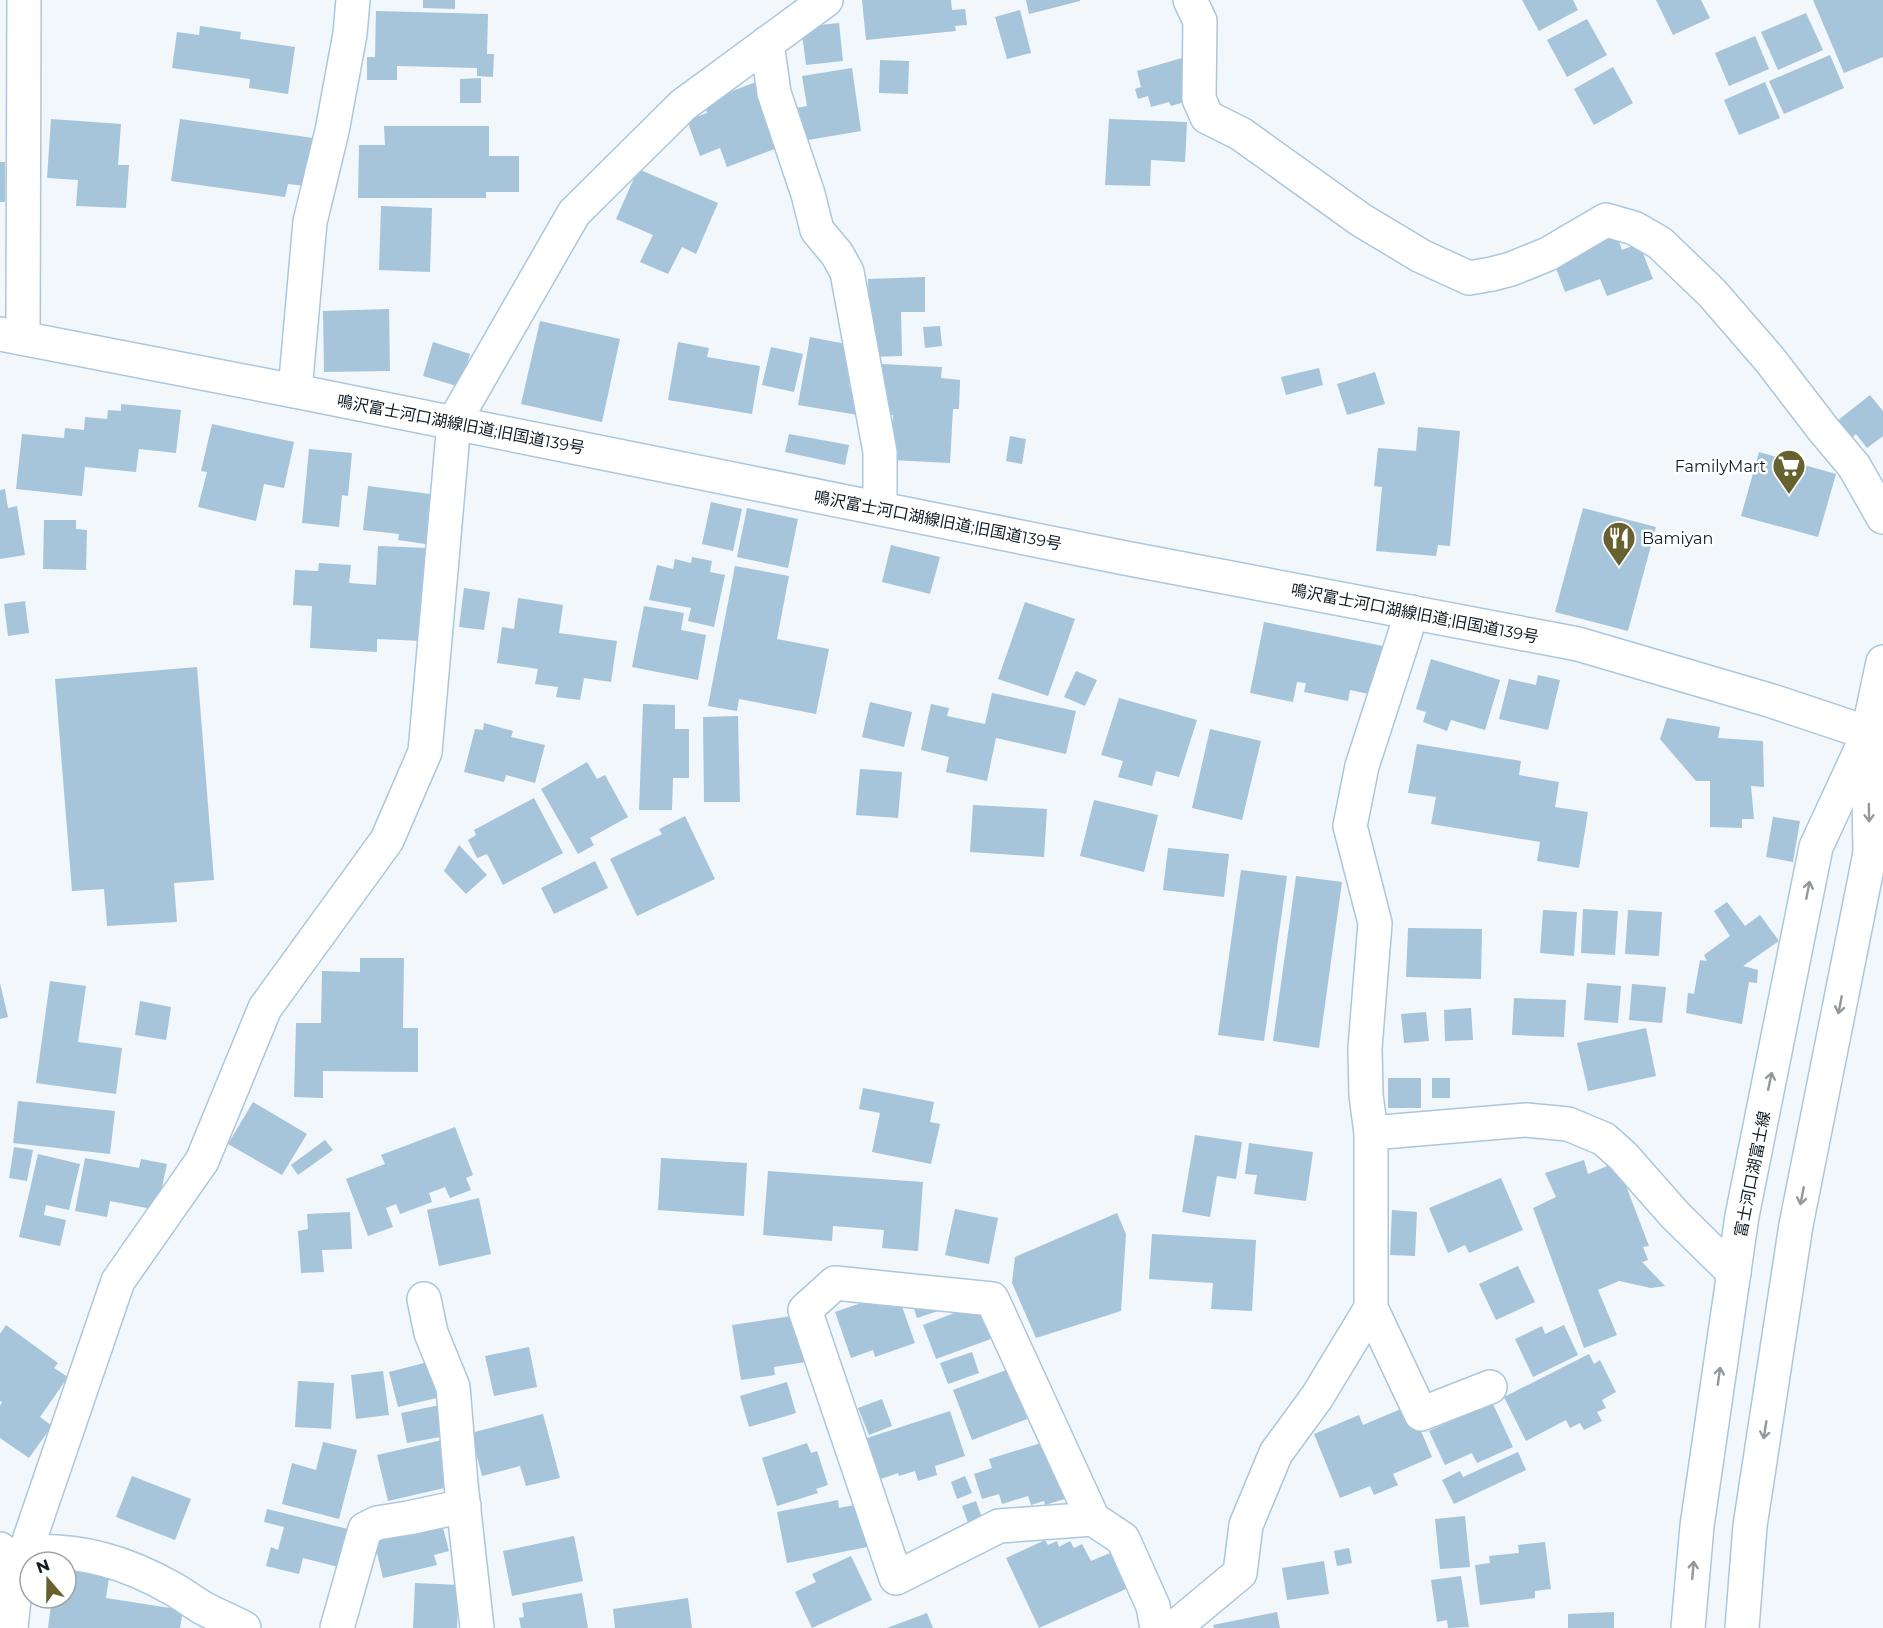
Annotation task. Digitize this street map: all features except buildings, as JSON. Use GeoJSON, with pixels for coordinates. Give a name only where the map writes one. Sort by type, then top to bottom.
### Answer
{"type":"FeatureCollection","features":[{"type":"Feature","properties":{"kind":"street"},"geometry":{"type":"LineString","coordinates":[[11,336],[24,0]]}},
{"type":"Feature","properties":{"kind":"street"},"geometry":{"type":"LineString","coordinates":[[295,391],[310,222],[332,131],[350,34],[353,0]]}},
{"type":"Feature","properties":{"kind":"street"},"geometry":{"type":"LineString","coordinates":[[11,1628],[14,1560],[118,1281],[202,1161],[265,1008],[387,840],[425,752],[454,422],[574,213],[683,105],[826,0]]}},
{"type":"Feature","properties":{"kind":"street"},"geometry":{"type":"LineString","coordinates":[[1190,0],[1200,21],[1199,99],[1207,117],[1241,134],[1361,220],[1421,256],[1469,278],[1481,276],[1511,269],[1548,254],[1606,220],[1634,228],[1660,243],[1712,293],[1770,360],[1854,466],[1883,517]]}},
{"type":"Feature","properties":{"kind":"street"},"geometry":{"type":"LineString","coordinates":[[766,43],[774,93],[808,194],[817,230],[837,254],[847,272],[880,452],[880,508]]}},
{"type":"Feature","properties":{"kind":"street","name":"鳴沢富士河口湖線旧道;旧国道139号"},"geometry":{"type":"LineString","coordinates":[[11,336],[454,422],[1125,558],[1578,644],[1772,701],[1876,736]]}},
{"type":"Feature","properties":{"kind":"street"},"geometry":{"type":"LineString","coordinates":[[1412,612],[1362,766],[1350,826],[1375,922],[1365,1048],[1366,1095],[1371,1133],[1371,1308],[1422,1414],[1491,1387]]}},
{"type":"Feature","properties":{"kind":"street","name":"富士河口湖富士線"},"geometry":{"type":"LineString","coordinates":[[1742,1628],[1750,1526],[1796,1225],[1870,852],[1876,736],[1883,662]]}},
{"type":"Feature","properties":{"kind":"street","name":"富士河口湖富士線"},"geometry":{"type":"LineString","coordinates":[[1688,1628],[1697,1526],[1742,1216],[1816,847],[1876,736]]}},
{"type":"Feature","properties":{"kind":"street"},"geometry":{"type":"LineString","coordinates":[[1371,1133],[1526,1120],[1568,1124],[1604,1139],[1623,1156],[1675,1215],[1734,1273]]}},
{"type":"Feature","properties":{"kind":"street"},"geometry":{"type":"LineString","coordinates":[[1093,1519],[999,1526],[896,1578],[804,1310],[835,1283],[992,1299],[1093,1519],[1122,1539],[1153,1606],[1157,1628]]}},
{"type":"Feature","properties":{"kind":"street"},"geometry":{"type":"LineString","coordinates":[[424,1299],[431,1334],[453,1387],[477,1628]]}},
{"type":"Feature","properties":{"kind":"street"},"geometry":{"type":"LineString","coordinates":[[1174,1628],[1240,1573],[1246,1524],[1276,1453],[1317,1397],[1371,1308]]}},
{"type":"Feature","properties":{"kind":"street"},"geometry":{"type":"LineString","coordinates":[[337,1628],[365,1529],[377,1522],[464,1506]]}},
{"type":"Feature","properties":{"kind":"street"},"geometry":{"type":"LineString","coordinates":[[14,1560],[53,1551],[105,1559],[149,1576],[203,1608],[244,1628]]}},
{"type":"Feature","properties":{"kind":"place","name":"FamilyMart"},"geometry":{"type":"Point","coordinates":[1789,495]}},
{"type":"Feature","properties":{"kind":"place","name":"Bamiyan"},"geometry":{"type":"Point","coordinates":[1619,567]}}]}
